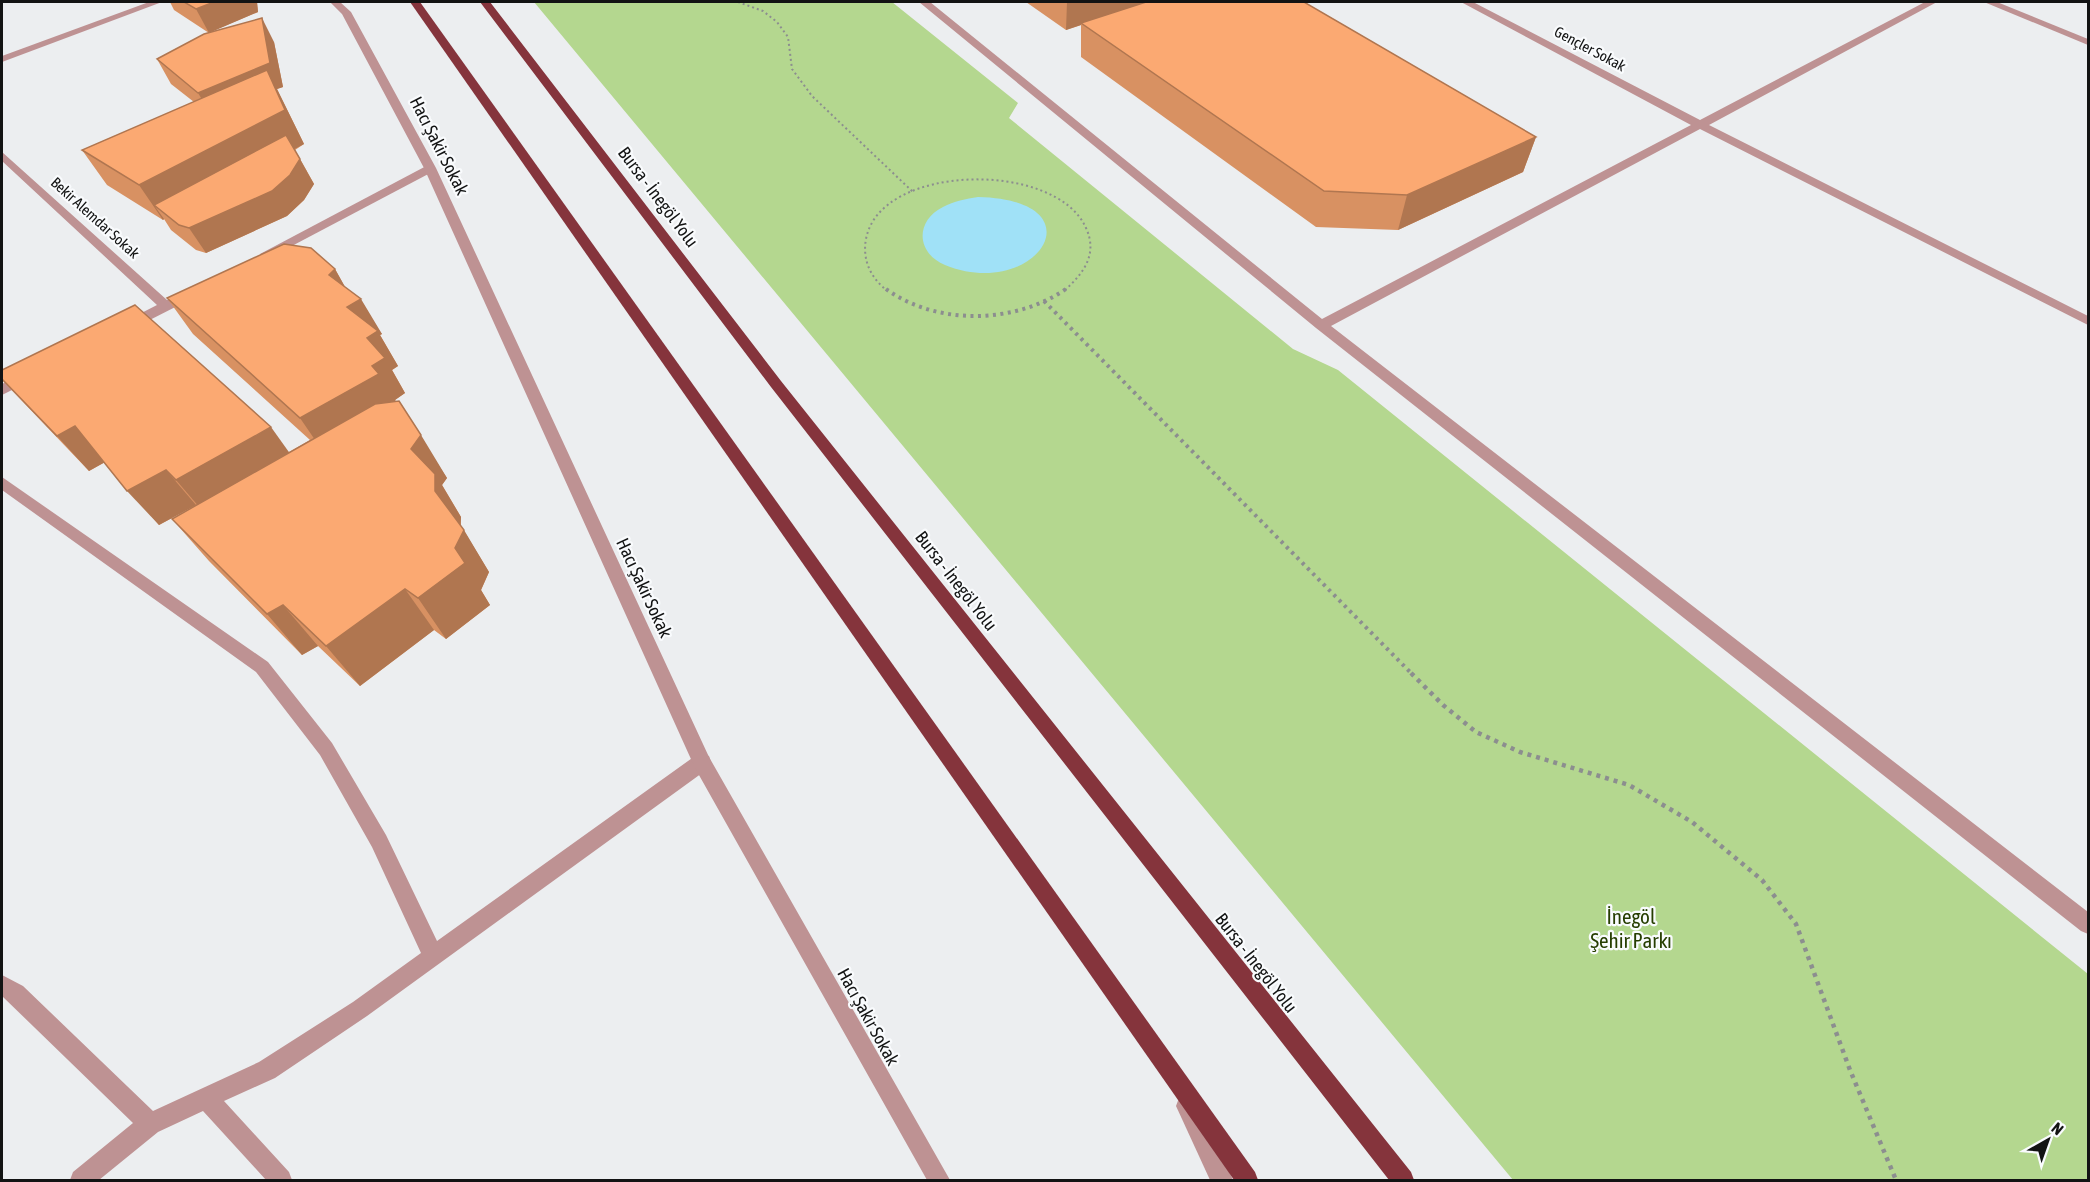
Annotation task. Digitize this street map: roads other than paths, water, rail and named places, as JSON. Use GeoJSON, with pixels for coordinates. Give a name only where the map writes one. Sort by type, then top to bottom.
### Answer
{"type":"FeatureCollection","features":[{"type":"Feature","properties":{"kind":"highway"},"geometry":{"type":"LineString","coordinates":[[415,2],[1247,1180]]}},
{"type":"Feature","properties":{"kind":"highway","name":"Bursa - İnegöl Yolu"},"geometry":{"type":"LineString","coordinates":[[485,2],[776,384],[1402,1180]]}},
{"type":"Feature","properties":{"kind":"street"},"geometry":{"type":"LineString","coordinates":[[2,59],[157,2]]}},
{"type":"Feature","properties":{"kind":"street","name":"Hacı Şakir Sokak"},"geometry":{"type":"LineString","coordinates":[[335,2],[346,12],[430,168],[702,762],[939,1180]]}},
{"type":"Feature","properties":{"kind":"street"},"geometry":{"type":"LineString","coordinates":[[924,2],[1322,325],[2088,924]]}},
{"type":"Feature","properties":{"kind":"street","name":"Gençler Sokak"},"geometry":{"type":"LineString","coordinates":[[1466,2],[1699,124],[2088,321]]}},
{"type":"Feature","properties":{"kind":"street"},"geometry":{"type":"LineString","coordinates":[[1322,325],[1932,2]]}},
{"type":"Feature","properties":{"kind":"street"},"geometry":{"type":"LineString","coordinates":[[1989,2],[2088,42]]}},
{"type":"Feature","properties":{"kind":"street","name":"Bekir Alemdar Sokak"},"geometry":{"type":"LineString","coordinates":[[2,155],[166,306]]}},
{"type":"Feature","properties":{"kind":"street"},"geometry":{"type":"LineString","coordinates":[[253,261],[430,168]]}},
{"type":"Feature","properties":{"kind":"street"},"geometry":{"type":"LineString","coordinates":[[115,332],[200,289]]}},
{"type":"Feature","properties":{"kind":"street"},"geometry":{"type":"LineString","coordinates":[[2,390],[43,369]]}},
{"type":"Feature","properties":{"kind":"street"},"geometry":{"type":"LineString","coordinates":[[2,483],[262,667],[326,749],[379,841],[434,956]]}},
{"type":"Feature","properties":{"kind":"street"},"geometry":{"type":"LineString","coordinates":[[81,1180],[150,1124],[267,1070],[434,956],[702,762]]}},
{"type":"Feature","properties":{"kind":"street"},"geometry":{"type":"LineString","coordinates":[[2,985],[16,993],[150,1124]]}},
{"type":"Feature","properties":{"kind":"street"},"geometry":{"type":"LineString","coordinates":[[1173,1076],[1222,1180]]}},
{"type":"Feature","properties":{"kind":"street"},"geometry":{"type":"LineString","coordinates":[[206,1098],[281,1180]]}},
{"type":"Feature","properties":{"kind":"water"},"geometry":{"type":"Polygon","coordinates":[[[978,197],[1016,202],[1038,214],[1046,230],[1042,246],[1028,261],[1006,270],[978,273],[945,265],[935,260],[929,253],[924,245],[923,237],[927,220],[947,205],[978,197]]]}},
{"type":"Feature","properties":{"kind":"park label","name":"İnegöl Şehir Parkı"},"geometry":{"type":"Point","coordinates":[1631,929]}}]}
